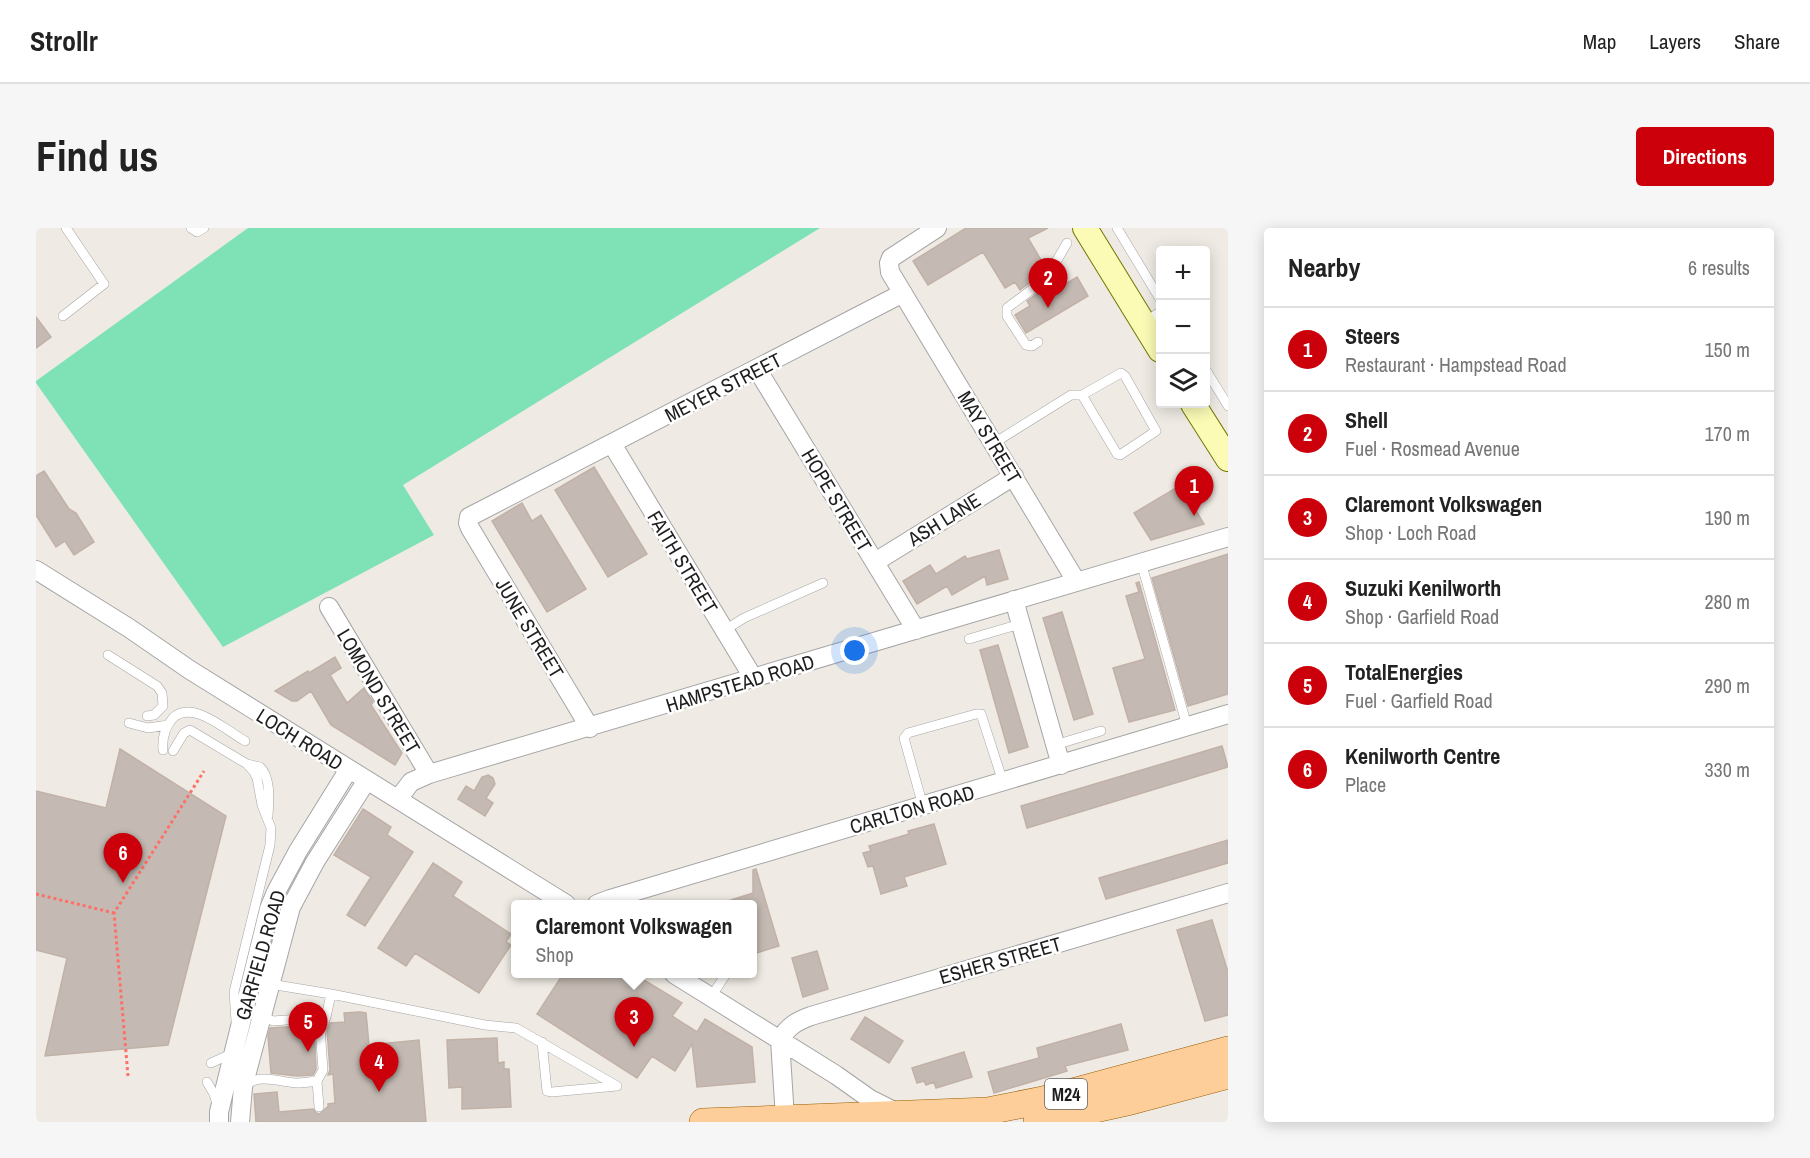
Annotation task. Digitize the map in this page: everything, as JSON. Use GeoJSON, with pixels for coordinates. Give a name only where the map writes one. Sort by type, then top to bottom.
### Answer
{"type":"FeatureCollection","features":[{"type":"Feature","properties":{"kind":"main road"},"geometry":{"type":"LineString","coordinates":[[1086,228],[1152,318]]}},
{"type":"Feature","properties":{"kind":"main road"},"geometry":{"type":"LineString","coordinates":[[1196,408],[1228,459]]}},
{"type":"Feature","properties":{"kind":"main road","name":"M24"},"geometry":{"type":"LineString","coordinates":[[703,1122],[969,1113],[1012,1108],[1228,1050]]}},
{"type":"Feature","properties":{"kind":"main road","name":"M24"},"geometry":{"type":"LineString","coordinates":[[1037,1122],[1131,1101],[1228,1075]]}},
{"type":"Feature","properties":{"kind":"street"},"geometry":{"type":"LineString","coordinates":[[903,293],[890,272],[891,258],[938,228]]}},
{"type":"Feature","properties":{"kind":"street","name":"MEYER STREET"},"geometry":{"type":"LineString","coordinates":[[470,528],[467,520],[472,514],[903,293]]}},
{"type":"Feature","properties":{"kind":"street","name":"MAY STREET"},"geometry":{"type":"LineString","coordinates":[[903,293],[1076,581]]}},
{"type":"Feature","properties":{"kind":"street","name":"HOPE STREET"},"geometry":{"type":"LineString","coordinates":[[757,369],[916,630]]}},
{"type":"Feature","properties":{"kind":"street","name":"FAITH STREET"},"geometry":{"type":"LineString","coordinates":[[612,444],[754,679]]}},
{"type":"Feature","properties":{"kind":"street","name":"ASH LANE"},"geometry":{"type":"LineString","coordinates":[[874,562],[1014,476]]}},
{"type":"Feature","properties":{"kind":"street","name":"JUNE STREET"},"geometry":{"type":"LineString","coordinates":[[470,528],[590,728]]}},
{"type":"Feature","properties":{"kind":"street","name":"HAMPSTEAD ROAD"},"geometry":{"type":"LineString","coordinates":[[398,798],[411,782],[429,774],[1228,537]]}},
{"type":"Feature","properties":{"kind":"street","name":"LOCH ROAD"},"geometry":{"type":"LineString","coordinates":[[36,570],[129,628],[190,670],[560,900]]}},
{"type":"Feature","properties":{"kind":"street"},"geometry":{"type":"LineString","coordinates":[[1014,600],[1061,765]]}},
{"type":"Feature","properties":{"kind":"street","name":"LOMOND STREET"},"geometry":{"type":"LineString","coordinates":[[329,607],[429,774]]}},
{"type":"Feature","properties":{"kind":"street","name":"CARLTON ROAD"},"geometry":{"type":"LineString","coordinates":[[608,900],[1228,714]]}},
{"type":"Feature","properties":{"kind":"street","name":"GARFIELD ROAD"},"geometry":{"type":"LineString","coordinates":[[219,1117],[238,1031],[276,892],[298,851],[350,769]]}},
{"type":"Feature","properties":{"kind":"street","name":"GARFIELD ROAD"},"geometry":{"type":"LineString","coordinates":[[240,1122],[243,1087],[291,907],[315,862],[367,780]]}},
{"type":"Feature","properties":{"kind":"street","name":"ESHER STREET"},"geometry":{"type":"LineString","coordinates":[[780,1040],[786,1029],[797,1021],[811,1016],[1228,893]]}},
{"type":"Feature","properties":{"kind":"street"},"geometry":{"type":"LineString","coordinates":[[680,978],[870,1100],[904,1115]]}},
{"type":"Feature","properties":{"kind":"street"},"geometry":{"type":"LineString","coordinates":[[780,1040],[785,1118]]}},
{"type":"Feature","properties":{"kind":"lane"},"geometry":{"type":"LineString","coordinates":[[63,316],[104,284],[66,228]]}},
{"type":"Feature","properties":{"kind":"lane"},"geometry":{"type":"LineString","coordinates":[[191,228],[197,232],[204,228]]}},
{"type":"Feature","properties":{"kind":"lane"},"geometry":{"type":"LineString","coordinates":[[1117,228],[1156,291]]}},
{"type":"Feature","properties":{"kind":"lane"},"geometry":{"type":"LineString","coordinates":[[1038,342],[1032,346],[1026,345],[1007,316],[1007,308],[1046,279],[1067,243]]}},
{"type":"Feature","properties":{"kind":"lane"},"geometry":{"type":"LineString","coordinates":[[994,443],[1071,395],[1082,395],[1121,372],[1156,431],[1120,455],[1117,454],[1082,395]]}},
{"type":"Feature","properties":{"kind":"lane"},"geometry":{"type":"LineString","coordinates":[[1210,377],[1228,406]]}},
{"type":"Feature","properties":{"kind":"lane"},"geometry":{"type":"LineString","coordinates":[[1141,562],[1187,726]]}},
{"type":"Feature","properties":{"kind":"lane"},"geometry":{"type":"LineString","coordinates":[[725,630],[744,618],[823,583]]}},
{"type":"Feature","properties":{"kind":"lane"},"geometry":{"type":"LineString","coordinates":[[969,639],[1020,624]]}},
{"type":"Feature","properties":{"kind":"lane"},"geometry":{"type":"LineString","coordinates":[[108,655],[157,687],[162,693],[163,706],[154,715],[147,716]]}},
{"type":"Feature","properties":{"kind":"lane"},"geometry":{"type":"LineString","coordinates":[[238,1031],[234,992],[272,833],[262,805],[257,778],[247,765],[190,730],[184,733],[168,750],[163,742],[168,725],[179,713],[194,712],[245,741]]}},
{"type":"Feature","properties":{"kind":"lane"},"geometry":{"type":"LineString","coordinates":[[923,806],[904,738],[908,733],[981,714],[1003,782]]}},
{"type":"Feature","properties":{"kind":"lane"},"geometry":{"type":"LineString","coordinates":[[129,723],[148,728],[168,725]]}},
{"type":"Feature","properties":{"kind":"lane"},"geometry":{"type":"LineString","coordinates":[[1055,745],[1101,731]]}},
{"type":"Feature","properties":{"kind":"lane"},"geometry":{"type":"LineString","coordinates":[[711,997],[723,978]]}},
{"type":"Feature","properties":{"kind":"lane"},"geometry":{"type":"LineString","coordinates":[[252,981],[331,994],[485,1025],[516,1028],[542,1042],[584,1066],[617,1086],[547,1091],[542,1042]]}},
{"type":"Feature","properties":{"kind":"lane"},"geometry":{"type":"LineString","coordinates":[[319,1107],[317,1081],[323,1070],[320,1028],[326,1017],[331,994]]}},
{"type":"Feature","properties":{"kind":"lane"},"geometry":{"type":"LineString","coordinates":[[262,1016],[273,1021],[326,1017]]}},
{"type":"Feature","properties":{"kind":"lane"},"geometry":{"type":"LineString","coordinates":[[211,1064],[234,1052]]}},
{"type":"Feature","properties":{"kind":"lane"},"geometry":{"type":"LineString","coordinates":[[243,1087],[260,1078],[298,1083],[317,1081]]}},
{"type":"Feature","properties":{"kind":"lane"},"geometry":{"type":"LineString","coordinates":[[207,1082],[214,1094],[219,1117]]}},
{"type":"Feature","properties":{"kind":"path"},"geometry":{"type":"LineString","coordinates":[[128,1076],[114,913],[204,771]]}},
{"type":"Feature","properties":{"kind":"path"},"geometry":{"type":"LineString","coordinates":[[36,894],[114,913]]}},
{"type":"Feature","properties":{"kind":"green space"},"geometry":{"type":"Polygon","coordinates":[[[248,228],[820,228],[403,485],[434,535],[223,647],[36,381],[248,228]]]}},
{"type":"Feature","properties":{"kind":"building"},"geometry":{"type":"Polygon","coordinates":[[[966,228],[1048,228],[1028,238],[1044,265],[1039,268],[1041,274],[1020,290],[1015,282],[1005,288],[983,252],[928,285],[913,261],[966,228]]]}},
{"type":"Feature","properties":{"kind":"building"},"geometry":{"type":"Polygon","coordinates":[[[1077,277],[1088,296],[1026,333],[1015,315],[1030,306],[1027,301],[1050,285],[1054,291],[1077,277]]]}},
{"type":"Feature","properties":{"kind":"building"},"geometry":{"type":"Polygon","coordinates":[[[36,317],[51,337],[36,348],[36,317]]]}},
{"type":"Feature","properties":{"kind":"building"},"geometry":{"type":"Polygon","coordinates":[[[594,467],[647,554],[608,577],[555,490],[594,467]]]}},
{"type":"Feature","properties":{"kind":"building"},"geometry":{"type":"Polygon","coordinates":[[[44,471],[69,509],[76,513],[94,542],[74,555],[65,541],[56,547],[36,515],[36,476],[44,471]]]}},
{"type":"Feature","properties":{"kind":"building"},"geometry":{"type":"Polygon","coordinates":[[[1181,485],[1204,524],[1151,540],[1134,513],[1181,485]]]}},
{"type":"Feature","properties":{"kind":"building"},"geometry":{"type":"Polygon","coordinates":[[[522,503],[532,521],[541,515],[586,589],[547,612],[492,521],[522,503]]]}},
{"type":"Feature","properties":{"kind":"building"},"geometry":{"type":"Polygon","coordinates":[[[999,550],[1008,579],[987,585],[985,576],[952,595],[947,586],[917,604],[903,581],[930,565],[936,574],[965,556],[967,559],[999,550]]]}},
{"type":"Feature","properties":{"kind":"building"},"geometry":{"type":"Polygon","coordinates":[[[1228,554],[1228,694],[1188,706],[1152,578],[1228,554]]]}},
{"type":"Feature","properties":{"kind":"building"},"geometry":{"type":"Polygon","coordinates":[[[1139,582],[1175,710],[1129,722],[1113,668],[1145,659],[1126,596],[1139,592],[1136,583],[1139,582]]]}},
{"type":"Feature","properties":{"kind":"building"},"geometry":{"type":"Polygon","coordinates":[[[1062,612],[1093,714],[1074,720],[1043,618],[1062,612]]]}},
{"type":"Feature","properties":{"kind":"building"},"geometry":{"type":"Polygon","coordinates":[[[998,645],[1028,747],[1009,753],[980,650],[998,645]]]}},
{"type":"Feature","properties":{"kind":"building"},"geometry":{"type":"Polygon","coordinates":[[[335,657],[341,668],[330,675],[347,703],[364,688],[373,702],[371,705],[402,753],[395,765],[331,725],[311,691],[297,701],[292,701],[275,691],[335,657]]]}},
{"type":"Feature","properties":{"kind":"building"},"geometry":{"type":"Polygon","coordinates":[[[1222,746],[1228,767],[1027,828],[1021,806],[1222,746]]]}},
{"type":"Feature","properties":{"kind":"building"},"geometry":{"type":"Polygon","coordinates":[[[120,749],[226,816],[168,1045],[45,1056],[67,958],[36,950],[36,791],[106,808],[120,749]]]}},
{"type":"Feature","properties":{"kind":"building"},"geometry":{"type":"Polygon","coordinates":[[[488,775],[493,778],[495,784],[486,798],[493,803],[485,816],[458,799],[466,786],[474,791],[482,777],[488,775]]]}},
{"type":"Feature","properties":{"kind":"building"},"geometry":{"type":"Polygon","coordinates":[[[363,809],[391,827],[387,835],[413,852],[365,926],[347,915],[371,877],[334,855],[363,809]]]}},
{"type":"Feature","properties":{"kind":"building"},"geometry":{"type":"Polygon","coordinates":[[[934,824],[946,864],[904,877],[907,886],[881,894],[873,866],[868,867],[863,853],[871,851],[869,846],[934,824]]]}},
{"type":"Feature","properties":{"kind":"building"},"geometry":{"type":"Polygon","coordinates":[[[1228,840],[1228,863],[1106,899],[1099,878],[1228,840]]]}},
{"type":"Feature","properties":{"kind":"building"},"geometry":{"type":"Polygon","coordinates":[[[433,863],[462,882],[453,896],[511,934],[506,942],[511,945],[479,993],[415,953],[406,966],[378,948],[433,863]]]}},
{"type":"Feature","properties":{"kind":"building"},"geometry":{"type":"Polygon","coordinates":[[[756,869],[779,946],[757,953],[757,900],[731,900],[753,893],[753,870],[756,869]]]}},
{"type":"Feature","properties":{"kind":"building"},"geometry":{"type":"Polygon","coordinates":[[[1212,920],[1228,972],[1228,1015],[1205,1021],[1177,930],[1212,920]]]}},
{"type":"Feature","properties":{"kind":"building"},"geometry":{"type":"Polygon","coordinates":[[[817,951],[828,989],[803,997],[792,958],[817,951]]]}},
{"type":"Feature","properties":{"kind":"building"},"geometry":{"type":"Polygon","coordinates":[[[560,978],[641,978],[682,1003],[672,1016],[697,1032],[705,1019],[752,1047],[755,1082],[697,1087],[692,1044],[675,1071],[652,1056],[637,1078],[537,1014],[560,978]]]}},
{"type":"Feature","properties":{"kind":"building"},"geometry":{"type":"Polygon","coordinates":[[[344,1013],[366,1013],[369,1045],[419,1040],[426,1122],[256,1122],[254,1094],[277,1092],[279,1112],[313,1109],[320,1114],[328,1107],[328,1104],[335,1103],[333,1074],[328,1075],[330,1070],[327,1029],[330,1023],[345,1022],[344,1013]]]}},
{"type":"Feature","properties":{"kind":"building"},"geometry":{"type":"Polygon","coordinates":[[[865,1017],[903,1041],[889,1063],[851,1039],[865,1017]]]}},
{"type":"Feature","properties":{"kind":"building"},"geometry":{"type":"Polygon","coordinates":[[[1121,1024],[1128,1050],[1065,1066],[1067,1071],[994,1093],[988,1072],[1039,1058],[1037,1048],[1121,1024]]]}},
{"type":"Feature","properties":{"kind":"building"},"geometry":{"type":"Polygon","coordinates":[[[314,1025],[316,1069],[313,1075],[271,1073],[268,1036],[270,1028],[314,1025]]]}},
{"type":"Feature","properties":{"kind":"building"},"geometry":{"type":"Polygon","coordinates":[[[497,1038],[498,1063],[504,1062],[504,1069],[509,1069],[511,1107],[462,1109],[462,1087],[449,1088],[447,1040],[497,1038]]]}},
{"type":"Feature","properties":{"kind":"building"},"geometry":{"type":"Polygon","coordinates":[[[964,1052],[972,1077],[936,1088],[934,1082],[926,1085],[924,1081],[917,1083],[912,1068],[964,1052]]]}},
{"type":"Feature","properties":{"kind":"place","name":"Shell"},"geometry":{"type":"Point","coordinates":[1048,308]}},
{"type":"Feature","properties":{"kind":"place","name":"Steers"},"geometry":{"type":"Point","coordinates":[1194,516]}},
{"type":"Feature","properties":{"kind":"place","name":"Kenilworth Centre"},"geometry":{"type":"Point","coordinates":[123,883]}},
{"type":"Feature","properties":{"kind":"place","name":"Claremont Volkswagen"},"geometry":{"type":"Point","coordinates":[634,1047]}},
{"type":"Feature","properties":{"kind":"place","name":"TotalEnergies"},"geometry":{"type":"Point","coordinates":[308,1052]}},
{"type":"Feature","properties":{"kind":"place","name":"Suzuki Kenilworth"},"geometry":{"type":"Point","coordinates":[379,1092]}}]}
